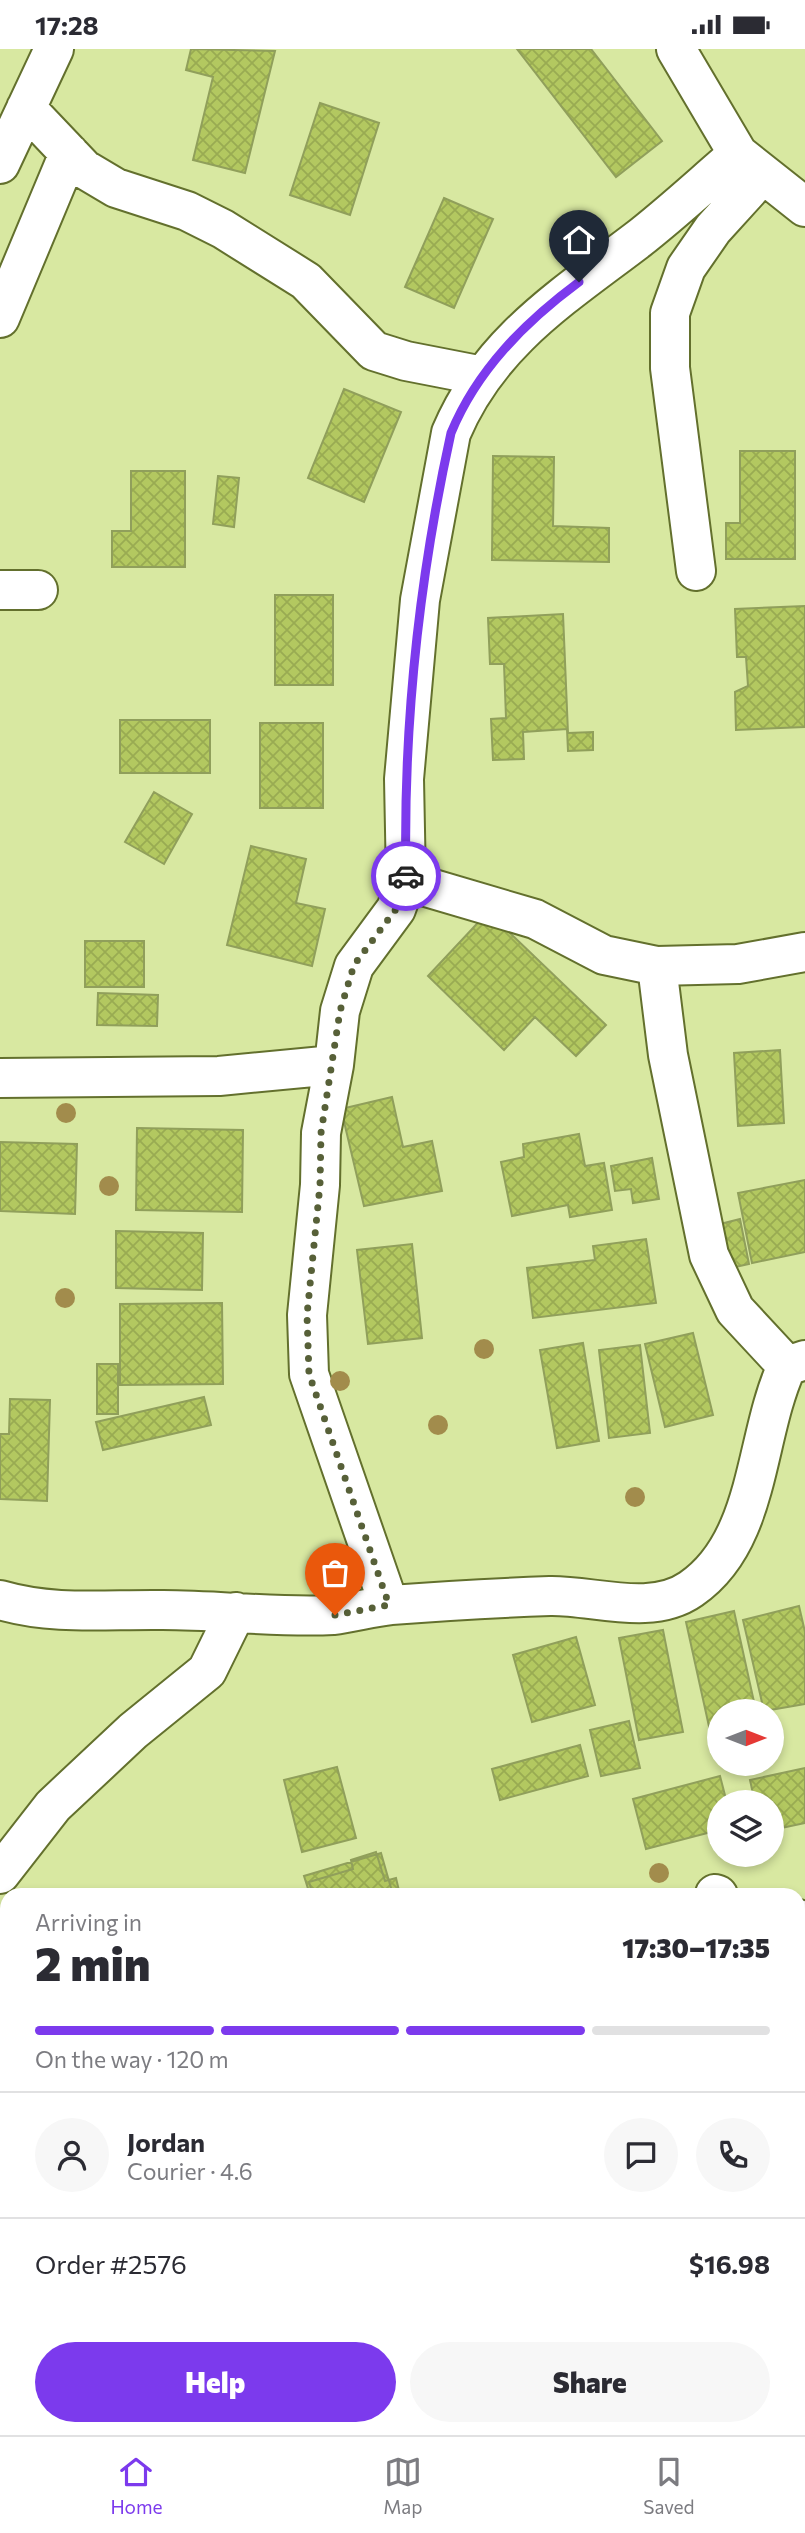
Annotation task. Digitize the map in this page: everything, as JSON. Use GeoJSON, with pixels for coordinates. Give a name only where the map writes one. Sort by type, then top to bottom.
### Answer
{"type":"FeatureCollection","features":[{"type":"Feature","properties":{"kind":"street"},"geometry":{"type":"LineString","coordinates":[[0,164],[54,49]]}},
{"type":"Feature","properties":{"kind":"street"},"geometry":{"type":"LineString","coordinates":[[676,49],[750,164],[805,207]]}},
{"type":"Feature","properties":{"kind":"street"},"geometry":{"type":"LineString","coordinates":[[26,109],[84,170],[116,188],[199,217],[306,281],[374,351],[406,361],[483,376]]}},
{"type":"Feature","properties":{"kind":"street"},"geometry":{"type":"LineString","coordinates":[[0,318],[69,153]]}},
{"type":"Feature","properties":{"kind":"street"},"geometry":{"type":"LineString","coordinates":[[389,1605],[309,1374],[307,1315],[320,1185],[321,1133],[334,1065],[340,1011],[354,965],[396,909],[406,881],[404,779],[420,600],[451,433],[462,407],[512,339],[560,296],[638,239],[750,164]]}},
{"type":"Feature","properties":{"kind":"street"},"geometry":{"type":"LineString","coordinates":[[696,571],[670,368],[670,313],[686,268],[713,229],[750,164]]}},
{"type":"Feature","properties":{"kind":"street"},"geometry":{"type":"LineString","coordinates":[[0,590],[37,590]]}},
{"type":"Feature","properties":{"kind":"street"},"geometry":{"type":"LineString","coordinates":[[406,881],[535,919],[604,954],[657,965],[738,964],[805,952]]}},
{"type":"Feature","properties":{"kind":"street"},"geometry":{"type":"LineString","coordinates":[[0,1600],[27,1608],[79,1613],[162,1610],[335,1615],[389,1605],[553,1596],[625,1602],[665,1600],[689,1591],[719,1565],[743,1519],[773,1397],[796,1363],[735,1310],[709,1255],[668,1055],[657,965]]}},
{"type":"Feature","properties":{"kind":"street"},"geometry":{"type":"LineString","coordinates":[[0,1078],[219,1076],[334,1065]]}},
{"type":"Feature","properties":{"kind":"street"},"geometry":{"type":"LineString","coordinates":[[0,1874],[53,1806],[133,1731],[207,1671],[236,1612]]}},
{"type":"Feature","properties":{"kind":"building"},"geometry":{"type":"Polygon","coordinates":[[[191,49],[275,51],[245,173],[193,160],[213,77],[186,70],[191,49]]]}},
{"type":"Feature","properties":{"kind":"building"},"geometry":{"type":"Polygon","coordinates":[[[517,49],[591,49],[662,141],[616,177],[517,49]]]}},
{"type":"Feature","properties":{"kind":"building"},"geometry":{"type":"Polygon","coordinates":[[[320,103],[379,123],[350,215],[290,195],[320,103]]]}},
{"type":"Feature","properties":{"kind":"building"},"geometry":{"type":"Polygon","coordinates":[[[444,198],[493,219],[454,308],[405,287],[444,198]]]}},
{"type":"Feature","properties":{"kind":"building"},"geometry":{"type":"Polygon","coordinates":[[[344,389],[401,412],[364,502],[308,478],[344,389]]]}},
{"type":"Feature","properties":{"kind":"building"},"geometry":{"type":"Polygon","coordinates":[[[740,451],[795,451],[795,559],[726,559],[726,523],[740,523],[740,451]]]}},
{"type":"Feature","properties":{"kind":"building"},"geometry":{"type":"Polygon","coordinates":[[[493,456],[554,457],[553,526],[609,528],[609,562],[492,560],[493,456]]]}},
{"type":"Feature","properties":{"kind":"building"},"geometry":{"type":"Polygon","coordinates":[[[131,471],[185,471],[185,567],[112,567],[112,531],[131,531],[131,471]]]}},
{"type":"Feature","properties":{"kind":"building"},"geometry":{"type":"Polygon","coordinates":[[[218,476],[239,478],[234,527],[213,524],[218,476]]]}},
{"type":"Feature","properties":{"kind":"building"},"geometry":{"type":"Polygon","coordinates":[[[275,595],[333,595],[333,685],[275,685],[275,595]]]}},
{"type":"Feature","properties":{"kind":"building"},"geometry":{"type":"Polygon","coordinates":[[[805,606],[805,727],[736,730],[735,692],[748,686],[746,657],[737,657],[735,609],[805,606]]]}},
{"type":"Feature","properties":{"kind":"building"},"geometry":{"type":"Polygon","coordinates":[[[563,614],[568,733],[593,732],[593,750],[568,751],[567,729],[523,732],[524,759],[493,760],[491,719],[506,718],[504,664],[490,664],[488,618],[563,614]]]}},
{"type":"Feature","properties":{"kind":"building"},"geometry":{"type":"Polygon","coordinates":[[[120,720],[210,720],[210,773],[120,773],[120,720]]]}},
{"type":"Feature","properties":{"kind":"building"},"geometry":{"type":"Polygon","coordinates":[[[260,723],[323,723],[323,808],[260,808],[260,723]]]}},
{"type":"Feature","properties":{"kind":"building"},"geometry":{"type":"Polygon","coordinates":[[[154,792],[192,814],[164,864],[125,842],[154,792]]]}},
{"type":"Feature","properties":{"kind":"building"},"geometry":{"type":"Polygon","coordinates":[[[251,846],[306,859],[296,903],[325,909],[312,966],[227,945],[251,846]]]}},
{"type":"Feature","properties":{"kind":"building"},"geometry":{"type":"Polygon","coordinates":[[[488,912],[606,1025],[576,1056],[535,1017],[504,1050],[428,976],[488,912]]]}},
{"type":"Feature","properties":{"kind":"building"},"geometry":{"type":"Polygon","coordinates":[[[85,941],[144,941],[144,987],[85,987],[85,941]]]}},
{"type":"Feature","properties":{"kind":"building"},"geometry":{"type":"Polygon","coordinates":[[[98,993],[158,995],[157,1026],[97,1025],[98,993]]]}},
{"type":"Feature","properties":{"kind":"building"},"geometry":{"type":"Polygon","coordinates":[[[780,1050],[784,1123],[738,1126],[734,1053],[780,1050]]]}},
{"type":"Feature","properties":{"kind":"building"},"geometry":{"type":"Polygon","coordinates":[[[392,1097],[403,1147],[432,1141],[442,1191],[364,1206],[341,1109],[392,1097]]]}},
{"type":"Feature","properties":{"kind":"building"},"geometry":{"type":"Polygon","coordinates":[[[137,1128],[243,1130],[242,1212],[136,1210],[137,1128]]]}},
{"type":"Feature","properties":{"kind":"building"},"geometry":{"type":"Polygon","coordinates":[[[579,1134],[585,1166],[604,1163],[612,1210],[570,1217],[568,1205],[512,1216],[501,1162],[524,1157],[523,1144],[579,1134]]]}},
{"type":"Feature","properties":{"kind":"building"},"geometry":{"type":"Polygon","coordinates":[[[0,1142],[77,1144],[75,1214],[0,1211],[0,1142]]]}},
{"type":"Feature","properties":{"kind":"building"},"geometry":{"type":"Polygon","coordinates":[[[652,1158],[659,1199],[633,1203],[631,1189],[615,1191],[611,1166],[652,1158]]]}},
{"type":"Feature","properties":{"kind":"building"},"geometry":{"type":"Polygon","coordinates":[[[805,1180],[805,1252],[752,1263],[738,1193],[805,1180]]]}},
{"type":"Feature","properties":{"kind":"building"},"geometry":{"type":"Polygon","coordinates":[[[740,1219],[749,1264],[726,1269],[716,1225],[740,1219]]]}},
{"type":"Feature","properties":{"kind":"building"},"geometry":{"type":"Polygon","coordinates":[[[116,1231],[203,1233],[202,1290],[116,1288],[116,1231]]]}},
{"type":"Feature","properties":{"kind":"building"},"geometry":{"type":"Polygon","coordinates":[[[646,1239],[656,1303],[533,1318],[527,1268],[595,1260],[593,1246],[646,1239]]]}},
{"type":"Feature","properties":{"kind":"building"},"geometry":{"type":"Polygon","coordinates":[[[412,1244],[422,1338],[368,1344],[357,1250],[412,1244]]]}},
{"type":"Feature","properties":{"kind":"building"},"geometry":{"type":"Polygon","coordinates":[[[222,1303],[223,1384],[120,1385],[120,1304],[222,1303]]]}},
{"type":"Feature","properties":{"kind":"building"},"geometry":{"type":"Polygon","coordinates":[[[693,1333],[713,1415],[665,1427],[645,1344],[693,1333]]]}},
{"type":"Feature","properties":{"kind":"building"},"geometry":{"type":"Polygon","coordinates":[[[583,1343],[599,1441],[557,1448],[540,1350],[583,1343]]]}},
{"type":"Feature","properties":{"kind":"building"},"geometry":{"type":"Polygon","coordinates":[[[640,1345],[650,1433],[609,1438],[599,1350],[640,1345]]]}},
{"type":"Feature","properties":{"kind":"building"},"geometry":{"type":"Polygon","coordinates":[[[97,1364],[118,1364],[118,1414],[97,1414],[97,1364]]]}},
{"type":"Feature","properties":{"kind":"building"},"geometry":{"type":"Polygon","coordinates":[[[204,1397],[211,1425],[103,1450],[96,1422],[204,1397]]]}},
{"type":"Feature","properties":{"kind":"building"},"geometry":{"type":"Polygon","coordinates":[[[10,1399],[50,1400],[47,1501],[0,1499],[0,1434],[9,1434],[10,1399]]]}},
{"type":"Feature","properties":{"kind":"building"},"geometry":{"type":"Polygon","coordinates":[[[799,1606],[805,1632],[805,1704],[784,1708],[784,1699],[761,1699],[743,1620],[799,1606]]]}},
{"type":"Feature","properties":{"kind":"building"},"geometry":{"type":"Polygon","coordinates":[[[734,1611],[753,1699],[707,1699],[707,1717],[686,1622],[734,1611]]]}},
{"type":"Feature","properties":{"kind":"building"},"geometry":{"type":"Polygon","coordinates":[[[663,1630],[683,1732],[639,1740],[619,1638],[663,1630]]]}},
{"type":"Feature","properties":{"kind":"building"},"geometry":{"type":"Polygon","coordinates":[[[576,1637],[595,1705],[532,1722],[513,1655],[576,1637]]]}},
{"type":"Feature","properties":{"kind":"building"},"geometry":{"type":"Polygon","coordinates":[[[629,1721],[640,1768],[601,1776],[590,1730],[629,1721]]]}},
{"type":"Feature","properties":{"kind":"building"},"geometry":{"type":"Polygon","coordinates":[[[580,1745],[588,1776],[500,1800],[492,1769],[580,1745]]]}},
{"type":"Feature","properties":{"kind":"building"},"geometry":{"type":"Polygon","coordinates":[[[337,1767],[356,1838],[302,1852],[284,1780],[337,1767]]]}},
{"type":"Feature","properties":{"kind":"building"},"geometry":{"type":"Polygon","coordinates":[[[805,1768],[805,1823],[784,1827],[784,1790],[752,1790],[750,1780],[784,1776],[784,1773],[805,1768]]]}},
{"type":"Feature","properties":{"kind":"building"},"geometry":{"type":"Polygon","coordinates":[[[720,1776],[724,1790],[707,1790],[707,1833],[646,1849],[633,1799],[720,1776]]]}},
{"type":"Feature","properties":{"kind":"building"},"geometry":{"type":"Polygon","coordinates":[[[376,1852],[385,1881],[396,1878],[398,1888],[311,1888],[309,1882],[353,1869],[351,1860],[376,1852]]]}},
{"type":"Feature","properties":{"kind":"building"},"geometry":{"type":"Polygon","coordinates":[[[381,1853],[391,1888],[308,1888],[304,1876],[381,1853]]]}},
{"type":"Feature","properties":{"kind":"way so far"},"geometry":{"type":"LineString","coordinates":[[335,1615],[389,1605],[309,1374],[307,1315],[320,1185],[321,1133],[334,1065],[340,1011],[354,965],[396,909],[406,876]]}},
{"type":"Feature","properties":{"kind":"route"},"geometry":{"type":"LineString","coordinates":[[406,876],[404,779],[420,600],[451,433],[462,407],[512,339],[579,282]]}}]}
